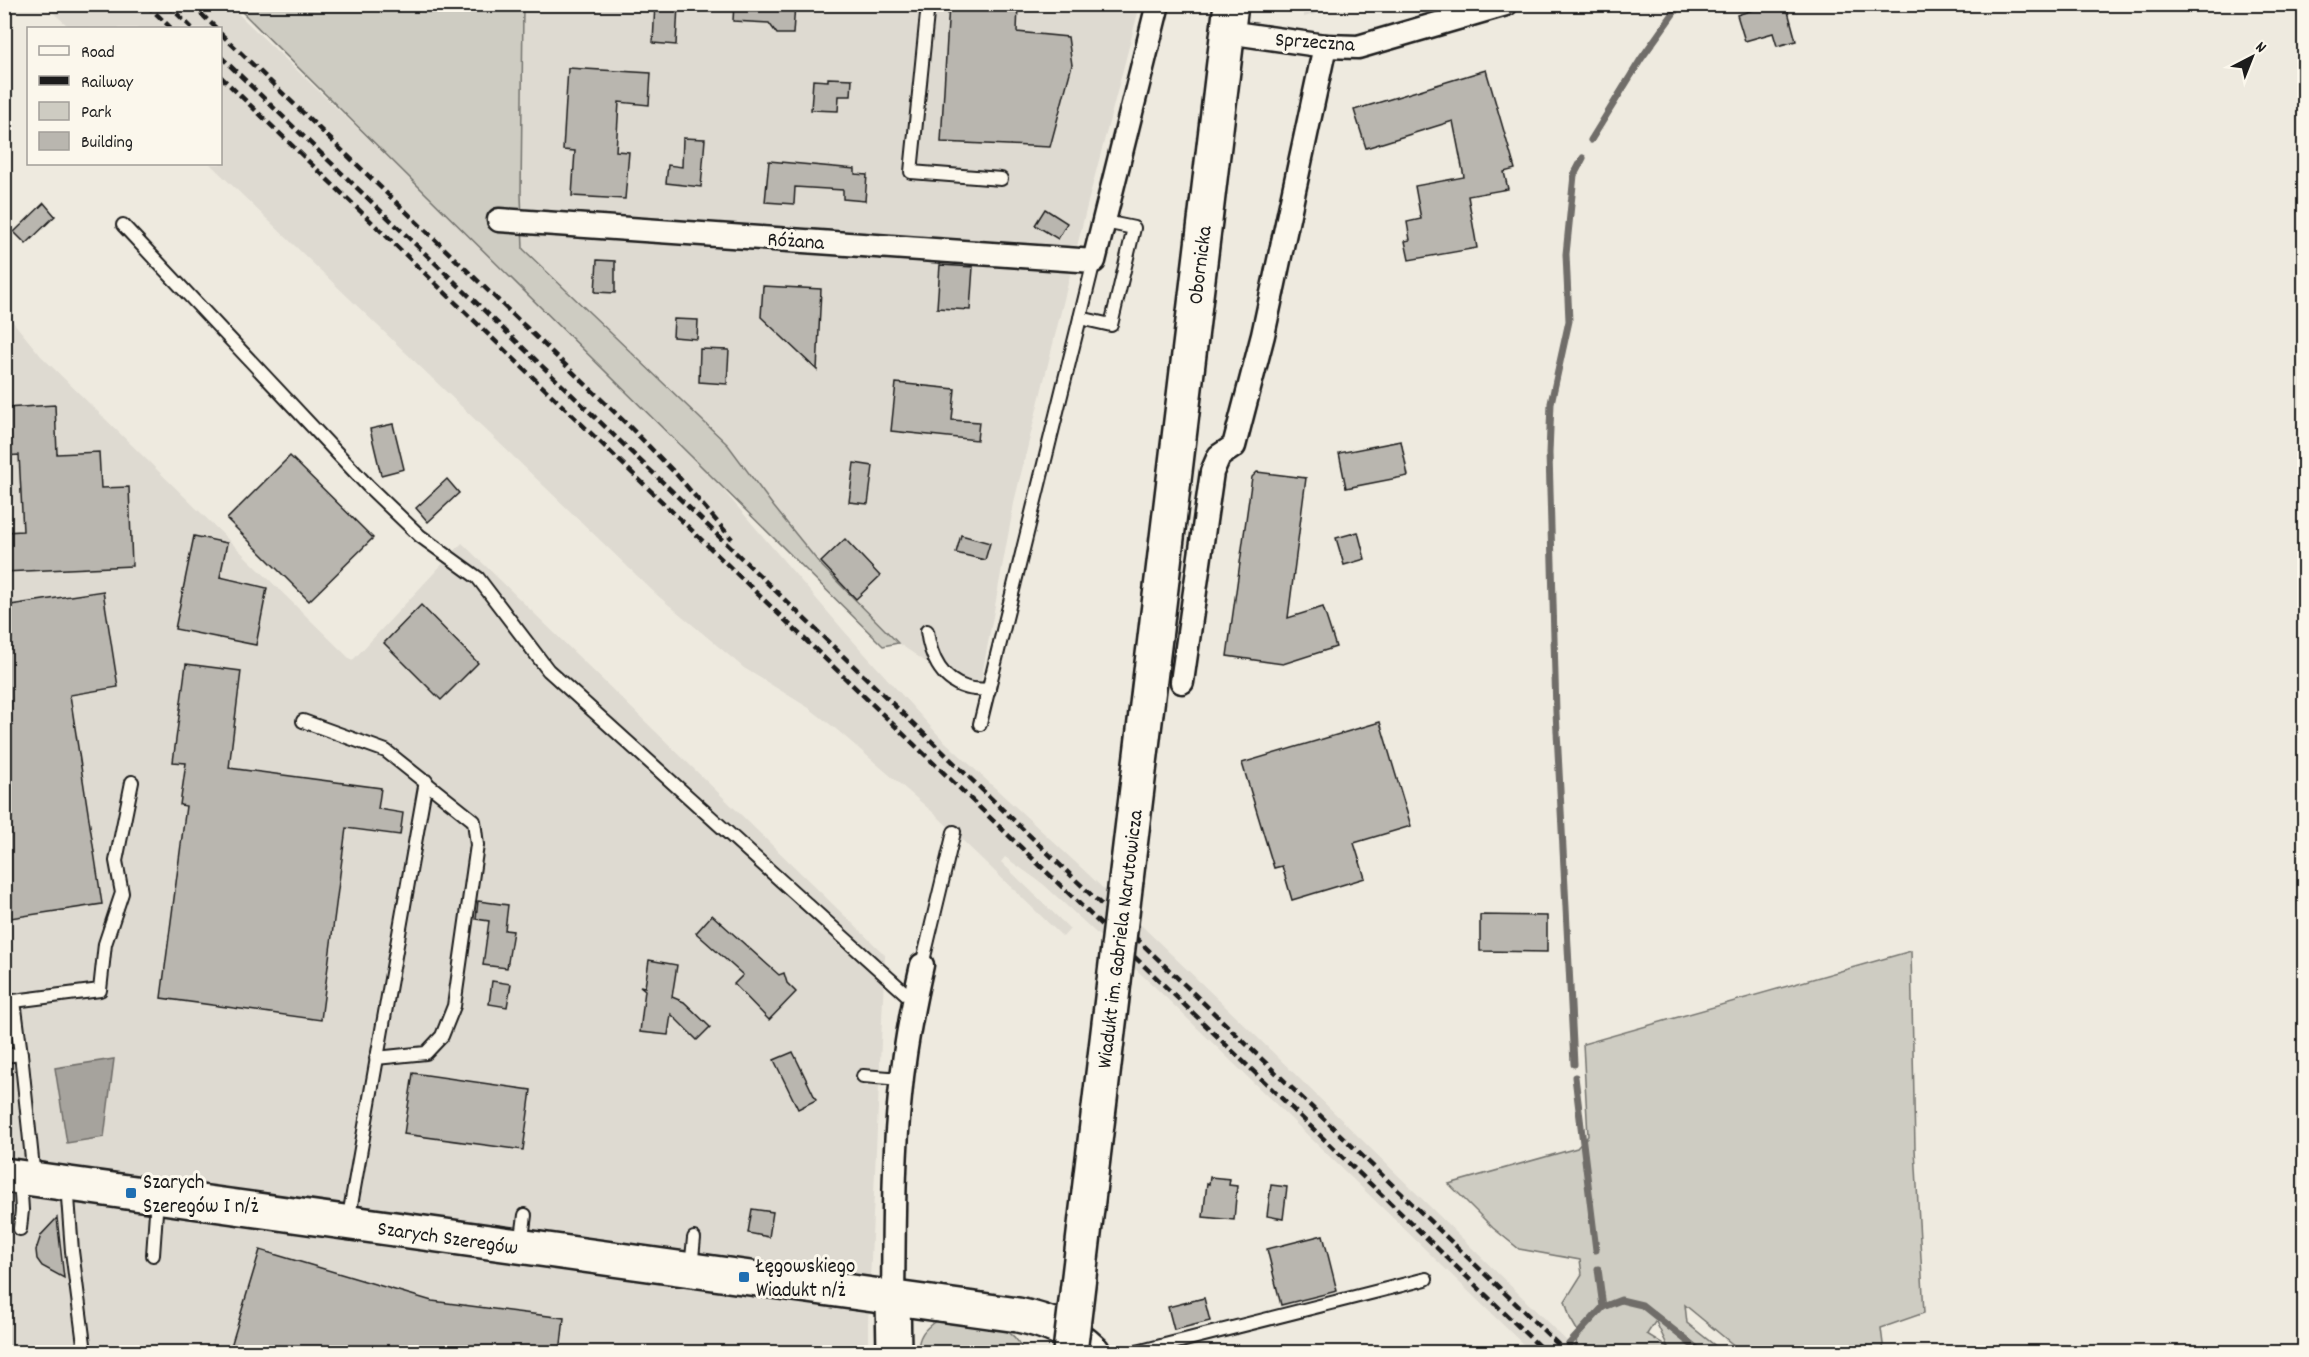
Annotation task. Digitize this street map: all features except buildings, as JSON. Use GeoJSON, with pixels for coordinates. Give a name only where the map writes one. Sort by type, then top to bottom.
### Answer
{"type":"FeatureCollection","features":[{"type":"Feature","properties":{"kind":"main road","name":"Obornicka"},"geometry":{"type":"LineString","coordinates":[[1168,525],[1229,18]]}},
{"type":"Feature","properties":{"kind":"main road","name":"Wiadukt im. Gabriela Narutowicza"},"geometry":{"type":"LineString","coordinates":[[1070,1353],[1168,525]]}},
{"type":"Feature","properties":{"kind":"main road","name":"Szarych Szeregów"},"geometry":{"type":"LineString","coordinates":[[20,1177],[520,1247],[586,1260],[690,1270],[1018,1315],[1043,1320],[1082,1341],[1093,1353]]}},
{"type":"Feature","properties":{"kind":"main road"},"geometry":{"type":"LineString","coordinates":[[893,1298],[894,1353]]}},
{"type":"Feature","properties":{"kind":"street"},"geometry":{"type":"LineString","coordinates":[[1094,261],[1158,4]]}},
{"type":"Feature","properties":{"kind":"street","name":"Sprzeczna"},"geometry":{"type":"LineString","coordinates":[[1229,18],[1325,46],[1358,47],[1506,4]]}},
{"type":"Feature","properties":{"kind":"street"},"geometry":{"type":"LineString","coordinates":[[1182,682],[1212,472],[1219,456],[1234,446],[1263,335],[1325,46]]}},
{"type":"Feature","properties":{"kind":"street","name":"Różana"},"geometry":{"type":"LineString","coordinates":[[499,220],[1094,261]]}},
{"type":"Feature","properties":{"kind":"street"},"geometry":{"type":"LineString","coordinates":[[893,1298],[896,1153],[902,1079],[922,965]]}},
{"type":"Feature","properties":{"kind":"lane"},"geometry":{"type":"LineString","coordinates":[[928,4],[911,172],[1001,178]]}},
{"type":"Feature","properties":{"kind":"lane"},"geometry":{"type":"LineString","coordinates":[[1080,318],[1111,325],[1134,228],[1105,222]]}},
{"type":"Feature","properties":{"kind":"lane"},"geometry":{"type":"LineString","coordinates":[[123,225],[368,486],[420,536],[478,578],[548,670],[811,915],[914,1001]]}},
{"type":"Feature","properties":{"kind":"lane"},"geometry":{"type":"LineString","coordinates":[[980,724],[1094,261]]}},
{"type":"Feature","properties":{"kind":"lane"},"geometry":{"type":"LineString","coordinates":[[927,631],[929,649],[939,668],[965,687],[989,690]]}},
{"type":"Feature","properties":{"kind":"lane"},"geometry":{"type":"LineString","coordinates":[[303,721],[386,751],[474,821],[477,845],[454,1006],[442,1036],[426,1053],[376,1058]]}},
{"type":"Feature","properties":{"kind":"lane"},"geometry":{"type":"LineString","coordinates":[[348,1224],[426,781]]}},
{"type":"Feature","properties":{"kind":"lane"},"geometry":{"type":"LineString","coordinates":[[20,1229],[22,1210],[21,1054],[14,1001],[100,990],[105,944],[122,893],[116,861],[132,782]]}},
{"type":"Feature","properties":{"kind":"lane"},"geometry":{"type":"LineString","coordinates":[[922,965],[954,832]]}},
{"type":"Feature","properties":{"kind":"lane"},"geometry":{"type":"LineString","coordinates":[[4,1056],[21,1054]]}},
{"type":"Feature","properties":{"kind":"lane"},"geometry":{"type":"LineString","coordinates":[[863,1076],[902,1079]]}},
{"type":"Feature","properties":{"kind":"lane"},"geometry":{"type":"LineString","coordinates":[[67,1184],[72,1251],[85,1353]]}},
{"type":"Feature","properties":{"kind":"lane"},"geometry":{"type":"LineString","coordinates":[[153,1256],[158,1197]]}},
{"type":"Feature","properties":{"kind":"lane"},"geometry":{"type":"LineString","coordinates":[[520,1247],[525,1215]]}},
{"type":"Feature","properties":{"kind":"lane"},"geometry":{"type":"LineString","coordinates":[[690,1270],[694,1238]]}},
{"type":"Feature","properties":{"kind":"lane"},"geometry":{"type":"LineString","coordinates":[[1137,1353],[1426,1279]]}},
{"type":"Feature","properties":{"kind":"shaded area"},"geometry":{"type":"Polygon","coordinates":[[[1304,4],[1348,5],[1304,17],[1304,4]]]}},
{"type":"Feature","properties":{"kind":"shaded area"},"geometry":{"type":"Polygon","coordinates":[[[45,5],[229,5],[657,415],[844,631],[940,737],[1088,874],[1578,1352],[1531,1352],[1156,988],[1043,884],[1005,857],[1001,862],[1070,929],[1063,937],[936,815],[836,729],[809,708],[744,668],[657,595],[211,165],[222,165],[222,27],[69,27],[45,5]]]}},
{"type":"Feature","properties":{"kind":"shaded area"},"geometry":{"type":"Polygon","coordinates":[[[523,5],[1140,5],[1088,202],[1015,498],[978,697],[898,643],[820,564],[728,445],[523,249],[521,195],[523,5]]]}},
{"type":"Feature","properties":{"kind":"shaded area"},"geometry":{"type":"Polygon","coordinates":[[[4,311],[41,356],[352,661],[462,543],[885,955],[868,1352],[5,1352],[4,311]]]}},
{"type":"Feature","properties":{"kind":"shaded area"},"geometry":{"type":"Polygon","coordinates":[[[114,1059],[104,1137],[67,1143],[55,1068],[114,1059]]]}},
{"type":"Feature","properties":{"kind":"green space"},"geometry":{"type":"Polygon","coordinates":[[[235,5],[523,5],[521,194],[523,249],[728,445],[820,564],[898,643],[883,646],[235,5]]]}},
{"type":"Feature","properties":{"kind":"green space"},"geometry":{"type":"Polygon","coordinates":[[[1911,951],[1915,1149],[1924,1313],[1881,1328],[1884,1352],[1742,1352],[1685,1305],[1687,1323],[1723,1352],[1578,1352],[1576,1350],[1577,1330],[1570,1318],[1565,1301],[1582,1274],[1580,1260],[1519,1249],[1493,1228],[1449,1184],[1577,1148],[1588,1136],[1583,1044],[1911,951]],[[1656,1322],[1647,1334],[1668,1347],[1656,1322]]]}},
{"type":"Feature","properties":{"kind":"green space"},"geometry":{"type":"Polygon","coordinates":[[[937,1320],[974,1322],[999,1327],[1017,1341],[1023,1352],[918,1352],[923,1333],[937,1320]]]}},
{"type":"Feature","properties":{"kind":"waterway"},"geometry":{"type":"LineString","coordinates":[[1591,140],[1641,59],[1680,4]]}},
{"type":"Feature","properties":{"kind":"waterway"},"geometry":{"type":"LineString","coordinates":[[1574,1064],[1556,712],[1549,453],[1551,403],[1569,321],[1566,254],[1574,175],[1583,158]]}},
{"type":"Feature","properties":{"kind":"waterway"},"geometry":{"type":"LineString","coordinates":[[1575,1077],[1596,1250]]}},
{"type":"Feature","properties":{"kind":"waterway"},"geometry":{"type":"LineString","coordinates":[[1569,1344],[1603,1307],[1598,1269]]}},
{"type":"Feature","properties":{"kind":"waterway"},"geometry":{"type":"LineString","coordinates":[[1603,1307],[1621,1300],[1642,1305],[1701,1352]]}},
{"type":"Feature","properties":{"kind":"railway"},"geometry":{"type":"LineString","coordinates":[[146,4],[170,27]]}},
{"type":"Feature","properties":{"kind":"railway"},"geometry":{"type":"LineString","coordinates":[[167,4],[191,27]]}},
{"type":"Feature","properties":{"kind":"railway"},"geometry":{"type":"LineString","coordinates":[[191,4],[215,27]]}},
{"type":"Feature","properties":{"kind":"railway"},"geometry":{"type":"LineString","coordinates":[[222,35],[632,429],[676,474],[732,539]]}},
{"type":"Feature","properties":{"kind":"railway"},"geometry":{"type":"LineString","coordinates":[[222,58],[1566,1352]]}},
{"type":"Feature","properties":{"kind":"railway"},"geometry":{"type":"LineString","coordinates":[[222,78],[1545,1352]]}},
{"type":"Feature","properties":{"kind":"place","name":"Szarych Szeregów I n/ż"},"geometry":{"type":"Point","coordinates":[131,1193]}},
{"type":"Feature","properties":{"kind":"place","name":"Łęgowskiego Wiadukt n/ż"},"geometry":{"type":"Point","coordinates":[744,1277]}}]}
